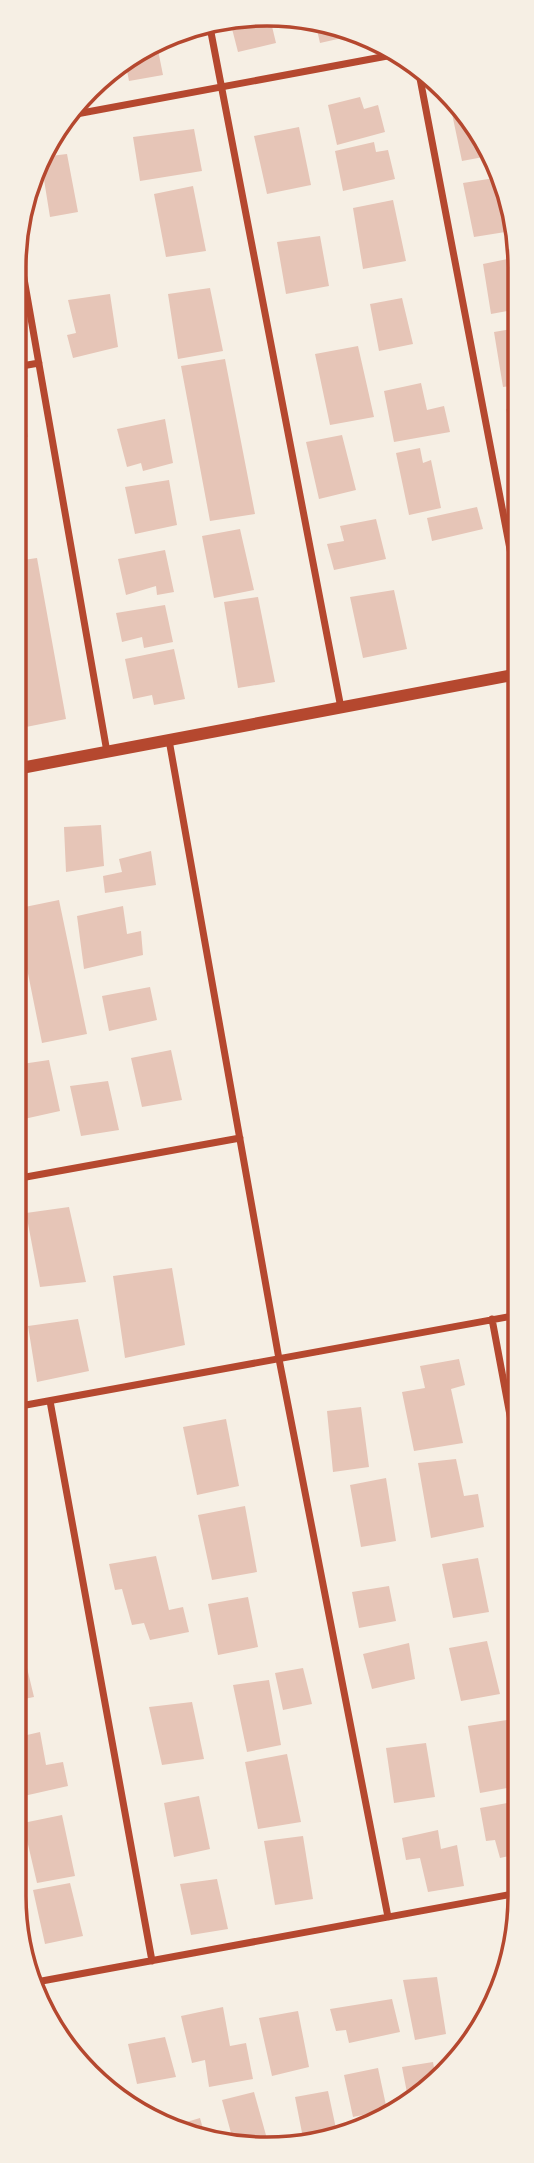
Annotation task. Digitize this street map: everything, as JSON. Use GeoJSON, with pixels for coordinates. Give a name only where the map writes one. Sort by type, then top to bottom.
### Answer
{"type":"FeatureCollection","features":[{"type":"Feature","properties":{"kind":"street"},"geometry":{"type":"LineString","coordinates":[[211,33],[341,708]]}},
{"type":"Feature","properties":{"kind":"street"},"geometry":{"type":"LineString","coordinates":[[82,113],[383,57]]}},
{"type":"Feature","properties":{"kind":"street"},"geometry":{"type":"LineString","coordinates":[[421,82],[508,539]]}},
{"type":"Feature","properties":{"kind":"street"},"geometry":{"type":"LineString","coordinates":[[26,290],[107,752]]}},
{"type":"Feature","properties":{"kind":"street"},"geometry":{"type":"LineString","coordinates":[[26,365],[39,363]]}},
{"type":"Feature","properties":{"kind":"street"},"geometry":{"type":"LineString","coordinates":[[26,767],[508,676]]}},
{"type":"Feature","properties":{"kind":"street"},"geometry":{"type":"LineString","coordinates":[[169,740],[279,1359],[388,1917]]}},
{"type":"Feature","properties":{"kind":"street"},"geometry":{"type":"LineString","coordinates":[[26,1177],[240,1138]]}},
{"type":"Feature","properties":{"kind":"street"},"geometry":{"type":"LineString","coordinates":[[26,1405],[508,1317]]}},
{"type":"Feature","properties":{"kind":"street"},"geometry":{"type":"LineString","coordinates":[[492,1320],[508,1405]]}},
{"type":"Feature","properties":{"kind":"street"},"geometry":{"type":"LineString","coordinates":[[50,1401],[152,1961]]}},
{"type":"Feature","properties":{"kind":"street"},"geometry":{"type":"LineString","coordinates":[[42,1981],[508,1895]]}},
{"type":"Feature","properties":{"kind":"building"},"geometry":{"type":"Polygon","coordinates":[[[272,26],[276,43],[238,52],[232,29],[272,26]]]}},
{"type":"Feature","properties":{"kind":"building"},"geometry":{"type":"Polygon","coordinates":[[[317,32],[341,38],[320,43],[317,32]]]}},
{"type":"Feature","properties":{"kind":"building"},"geometry":{"type":"Polygon","coordinates":[[[158,52],[163,75],[129,81],[127,71],[158,52]]]}},
{"type":"Feature","properties":{"kind":"building"},"geometry":{"type":"Polygon","coordinates":[[[360,97],[364,109],[378,105],[385,132],[337,145],[328,105],[360,97]]]}},
{"type":"Feature","properties":{"kind":"building"},"geometry":{"type":"Polygon","coordinates":[[[452,113],[481,157],[462,161],[452,113]]]}},
{"type":"Feature","properties":{"kind":"building"},"geometry":{"type":"Polygon","coordinates":[[[299,127],[311,185],[267,194],[254,136],[299,127]]]}},
{"type":"Feature","properties":{"kind":"building"},"geometry":{"type":"Polygon","coordinates":[[[194,129],[202,171],[140,181],[133,137],[194,129]]]}},
{"type":"Feature","properties":{"kind":"building"},"geometry":{"type":"Polygon","coordinates":[[[374,142],[376,152],[388,150],[395,179],[343,191],[335,151],[374,142]]]}},
{"type":"Feature","properties":{"kind":"building"},"geometry":{"type":"Polygon","coordinates":[[[67,154],[78,212],[50,217],[44,178],[55,155],[67,154]]]}},
{"type":"Feature","properties":{"kind":"building"},"geometry":{"type":"Polygon","coordinates":[[[490,179],[505,232],[474,237],[463,183],[490,179]]]}},
{"type":"Feature","properties":{"kind":"building"},"geometry":{"type":"Polygon","coordinates":[[[193,186],[206,251],[166,257],[154,194],[193,186]]]}},
{"type":"Feature","properties":{"kind":"building"},"geometry":{"type":"Polygon","coordinates":[[[393,200],[406,261],[363,269],[353,208],[393,200]]]}},
{"type":"Feature","properties":{"kind":"building"},"geometry":{"type":"Polygon","coordinates":[[[320,236],[329,286],[286,294],[277,242],[320,236]]]}},
{"type":"Feature","properties":{"kind":"building"},"geometry":{"type":"Polygon","coordinates":[[[507,259],[508,311],[491,314],[483,264],[507,259]]]}},
{"type":"Feature","properties":{"kind":"building"},"geometry":{"type":"Polygon","coordinates":[[[210,288],[223,351],[178,359],[168,294],[210,288]]]}},
{"type":"Feature","properties":{"kind":"building"},"geometry":{"type":"Polygon","coordinates":[[[110,294],[118,347],[73,358],[67,335],[76,333],[68,300],[110,294]]]}},
{"type":"Feature","properties":{"kind":"building"},"geometry":{"type":"Polygon","coordinates":[[[402,298],[413,344],[379,351],[370,304],[402,298]]]}},
{"type":"Feature","properties":{"kind":"building"},"geometry":{"type":"Polygon","coordinates":[[[508,330],[508,386],[503,387],[494,332],[508,330]]]}},
{"type":"Feature","properties":{"kind":"building"},"geometry":{"type":"Polygon","coordinates":[[[358,346],[374,417],[330,425],[315,354],[358,346]]]}},
{"type":"Feature","properties":{"kind":"building"},"geometry":{"type":"Polygon","coordinates":[[[225,359],[255,514],[210,521],[181,366],[225,359]]]}},
{"type":"Feature","properties":{"kind":"building"},"geometry":{"type":"Polygon","coordinates":[[[421,383],[427,410],[444,406],[450,432],[394,442],[384,391],[421,383]]]}},
{"type":"Feature","properties":{"kind":"building"},"geometry":{"type":"Polygon","coordinates":[[[165,419],[173,463],[143,471],[141,463],[127,467],[117,429],[165,419]]]}},
{"type":"Feature","properties":{"kind":"building"},"geometry":{"type":"Polygon","coordinates":[[[342,435],[356,490],[319,499],[306,442],[342,435]]]}},
{"type":"Feature","properties":{"kind":"building"},"geometry":{"type":"Polygon","coordinates":[[[420,448],[423,463],[431,460],[441,508],[409,515],[396,453],[420,448]]]}},
{"type":"Feature","properties":{"kind":"building"},"geometry":{"type":"Polygon","coordinates":[[[169,480],[177,525],[135,534],[125,487],[169,480]]]}},
{"type":"Feature","properties":{"kind":"building"},"geometry":{"type":"Polygon","coordinates":[[[477,507],[483,529],[432,541],[427,518],[477,507]]]}},
{"type":"Feature","properties":{"kind":"building"},"geometry":{"type":"Polygon","coordinates":[[[376,519],[386,559],[334,570],[327,544],[344,541],[340,526],[376,519]]]}},
{"type":"Feature","properties":{"kind":"building"},"geometry":{"type":"Polygon","coordinates":[[[240,529],[254,590],[214,598],[202,536],[240,529]]]}},
{"type":"Feature","properties":{"kind":"building"},"geometry":{"type":"Polygon","coordinates":[[[165,550],[174,592],[157,595],[156,586],[126,595],[118,559],[165,550]]]}},
{"type":"Feature","properties":{"kind":"building"},"geometry":{"type":"Polygon","coordinates":[[[37,558],[66,719],[26,727],[26,560],[37,558]]]}},
{"type":"Feature","properties":{"kind":"building"},"geometry":{"type":"Polygon","coordinates":[[[394,590],[407,649],[363,658],[350,597],[394,590]]]}},
{"type":"Feature","properties":{"kind":"building"},"geometry":{"type":"Polygon","coordinates":[[[258,597],[275,682],[238,688],[224,602],[258,597]]]}},
{"type":"Feature","properties":{"kind":"building"},"geometry":{"type":"Polygon","coordinates":[[[165,605],[173,642],[144,648],[142,637],[122,642],[116,613],[165,605]]]}},
{"type":"Feature","properties":{"kind":"building"},"geometry":{"type":"Polygon","coordinates":[[[174,649],[185,699],[154,705],[152,695],[133,699],[125,659],[174,649]]]}},
{"type":"Feature","properties":{"kind":"building"},"geometry":{"type":"Polygon","coordinates":[[[101,825],[104,866],[66,872],[64,827],[101,825]]]}},
{"type":"Feature","properties":{"kind":"building"},"geometry":{"type":"Polygon","coordinates":[[[151,851],[156,885],[105,893],[103,876],[122,872],[119,859],[151,851]]]}},
{"type":"Feature","properties":{"kind":"building"},"geometry":{"type":"Polygon","coordinates":[[[59,900],[87,1034],[42,1043],[26,964],[26,907],[59,900]]]}},
{"type":"Feature","properties":{"kind":"building"},"geometry":{"type":"Polygon","coordinates":[[[123,906],[127,934],[141,931],[143,955],[84,969],[77,916],[123,906]]]}},
{"type":"Feature","properties":{"kind":"building"},"geometry":{"type":"Polygon","coordinates":[[[150,987],[157,1020],[109,1031],[102,996],[150,987]]]}},
{"type":"Feature","properties":{"kind":"building"},"geometry":{"type":"Polygon","coordinates":[[[171,1050],[182,1100],[142,1107],[131,1058],[171,1050]]]}},
{"type":"Feature","properties":{"kind":"building"},"geometry":{"type":"Polygon","coordinates":[[[49,1060],[60,1111],[26,1119],[26,1063],[49,1060]]]}},
{"type":"Feature","properties":{"kind":"building"},"geometry":{"type":"Polygon","coordinates":[[[108,1081],[119,1130],[81,1136],[70,1086],[108,1081]]]}},
{"type":"Feature","properties":{"kind":"building"},"geometry":{"type":"Polygon","coordinates":[[[69,1207],[86,1282],[40,1287],[26,1213],[69,1207]]]}},
{"type":"Feature","properties":{"kind":"building"},"geometry":{"type":"Polygon","coordinates":[[[172,1268],[185,1345],[125,1358],[113,1276],[172,1268]]]}},
{"type":"Feature","properties":{"kind":"building"},"geometry":{"type":"Polygon","coordinates":[[[78,1319],[89,1371],[37,1382],[28,1326],[78,1319]]]}},
{"type":"Feature","properties":{"kind":"building"},"geometry":{"type":"Polygon","coordinates":[[[459,1359],[465,1385],[451,1389],[463,1443],[414,1451],[402,1392],[425,1388],[420,1366],[459,1359]]]}},
{"type":"Feature","properties":{"kind":"building"},"geometry":{"type":"Polygon","coordinates":[[[361,1407],[369,1467],[333,1472],[327,1411],[361,1407]]]}},
{"type":"Feature","properties":{"kind":"building"},"geometry":{"type":"Polygon","coordinates":[[[226,1419],[239,1486],[197,1495],[183,1427],[226,1419]]]}},
{"type":"Feature","properties":{"kind":"building"},"geometry":{"type":"Polygon","coordinates":[[[456,1459],[464,1496],[478,1494],[484,1527],[431,1538],[418,1463],[456,1459]]]}},
{"type":"Feature","properties":{"kind":"building"},"geometry":{"type":"Polygon","coordinates":[[[386,1478],[396,1541],[361,1547],[350,1485],[386,1478]]]}},
{"type":"Feature","properties":{"kind":"building"},"geometry":{"type":"Polygon","coordinates":[[[245,1506],[257,1572],[212,1580],[198,1515],[245,1506]]]}},
{"type":"Feature","properties":{"kind":"building"},"geometry":{"type":"Polygon","coordinates":[[[156,1556],[169,1610],[183,1607],[189,1632],[150,1640],[144,1623],[132,1625],[122,1589],[115,1590],[109,1564],[156,1556]]]}},
{"type":"Feature","properties":{"kind":"building"},"geometry":{"type":"Polygon","coordinates":[[[478,1558],[489,1612],[453,1618],[442,1564],[478,1558]]]}},
{"type":"Feature","properties":{"kind":"building"},"geometry":{"type":"Polygon","coordinates":[[[389,1586],[396,1621],[359,1628],[352,1592],[389,1586]]]}},
{"type":"Feature","properties":{"kind":"building"},"geometry":{"type":"Polygon","coordinates":[[[248,1597],[258,1647],[218,1655],[208,1604],[248,1597]]]}},
{"type":"Feature","properties":{"kind":"building"},"geometry":{"type":"Polygon","coordinates":[[[487,1641],[500,1694],[461,1701],[449,1648],[487,1641]]]}},
{"type":"Feature","properties":{"kind":"building"},"geometry":{"type":"Polygon","coordinates":[[[409,1643],[415,1679],[372,1689],[363,1654],[409,1643]]]}},
{"type":"Feature","properties":{"kind":"building"},"geometry":{"type":"Polygon","coordinates":[[[26,1664],[34,1697],[26,1699],[26,1664]]]}},
{"type":"Feature","properties":{"kind":"building"},"geometry":{"type":"Polygon","coordinates":[[[303,1668],[312,1704],[283,1710],[275,1673],[303,1668]]]}},
{"type":"Feature","properties":{"kind":"building"},"geometry":{"type":"Polygon","coordinates":[[[269,1680],[281,1745],[247,1752],[233,1685],[269,1680]]]}},
{"type":"Feature","properties":{"kind":"building"},"geometry":{"type":"Polygon","coordinates":[[[192,1702],[204,1759],[162,1765],[149,1707],[192,1702]]]}},
{"type":"Feature","properties":{"kind":"building"},"geometry":{"type":"Polygon","coordinates":[[[508,1720],[508,1788],[480,1793],[468,1726],[508,1720]]]}},
{"type":"Feature","properties":{"kind":"building"},"geometry":{"type":"Polygon","coordinates":[[[40,1732],[46,1765],[63,1762],[68,1786],[26,1796],[26,1735],[40,1732]]]}},
{"type":"Feature","properties":{"kind":"building"},"geometry":{"type":"Polygon","coordinates":[[[426,1743],[435,1797],[394,1803],[386,1748],[426,1743]]]}},
{"type":"Feature","properties":{"kind":"building"},"geometry":{"type":"Polygon","coordinates":[[[287,1754],[301,1822],[258,1829],[245,1762],[287,1754]]]}},
{"type":"Feature","properties":{"kind":"building"},"geometry":{"type":"Polygon","coordinates":[[[199,1796],[210,1849],[174,1857],[164,1803],[199,1796]]]}},
{"type":"Feature","properties":{"kind":"building"},"geometry":{"type":"Polygon","coordinates":[[[508,1803],[508,1856],[500,1858],[495,1840],[486,1841],[480,1808],[508,1803]]]}},
{"type":"Feature","properties":{"kind":"building"},"geometry":{"type":"Polygon","coordinates":[[[62,1815],[75,1876],[37,1883],[26,1836],[26,1822],[62,1815]]]}},
{"type":"Feature","properties":{"kind":"building"},"geometry":{"type":"Polygon","coordinates":[[[438,1830],[441,1849],[457,1845],[464,1886],[428,1892],[420,1858],[406,1860],[402,1838],[438,1830]]]}},
{"type":"Feature","properties":{"kind":"building"},"geometry":{"type":"Polygon","coordinates":[[[303,1836],[313,1899],[275,1905],[264,1841],[303,1836]]]}},
{"type":"Feature","properties":{"kind":"building"},"geometry":{"type":"Polygon","coordinates":[[[217,1879],[228,1929],[191,1935],[180,1884],[217,1879]]]}},
{"type":"Feature","properties":{"kind":"building"},"geometry":{"type":"Polygon","coordinates":[[[70,1883],[83,1936],[45,1944],[33,1890],[70,1883]]]}},
{"type":"Feature","properties":{"kind":"building"},"geometry":{"type":"Polygon","coordinates":[[[437,1977],[446,2034],[415,2040],[403,1980],[437,1977]]]}},
{"type":"Feature","properties":{"kind":"building"},"geometry":{"type":"Polygon","coordinates":[[[392,1999],[400,2032],[349,2043],[346,2030],[336,2031],[330,2009],[392,1999]]]}},
{"type":"Feature","properties":{"kind":"building"},"geometry":{"type":"Polygon","coordinates":[[[223,2007],[230,2046],[246,2043],[253,2079],[209,2087],[205,2060],[192,2063],[181,2016],[223,2007]]]}},
{"type":"Feature","properties":{"kind":"building"},"geometry":{"type":"Polygon","coordinates":[[[298,2011],[309,2067],[272,2076],[259,2018],[298,2011]]]}},
{"type":"Feature","properties":{"kind":"building"},"geometry":{"type":"Polygon","coordinates":[[[165,2037],[176,2077],[137,2084],[128,2044],[165,2037]]]}},
{"type":"Feature","properties":{"kind":"building"},"geometry":{"type":"Polygon","coordinates":[[[433,2062],[434,2069],[407,2092],[402,2067],[433,2062]]]}},
{"type":"Feature","properties":{"kind":"building"},"geometry":{"type":"Polygon","coordinates":[[[378,2068],[386,2105],[367,2114],[353,2117],[344,2075],[378,2068]]]}},
{"type":"Feature","properties":{"kind":"building"},"geometry":{"type":"Polygon","coordinates":[[[328,2091],[336,2127],[302,2134],[295,2097],[328,2091]]]}},
{"type":"Feature","properties":{"kind":"building"},"geometry":{"type":"Polygon","coordinates":[[[254,2092],[266,2137],[231,2133],[222,2100],[254,2092]]]}},
{"type":"Feature","properties":{"kind":"building"},"geometry":{"type":"Polygon","coordinates":[[[200,2118],[203,2128],[186,2122],[200,2118]]]}}]}
